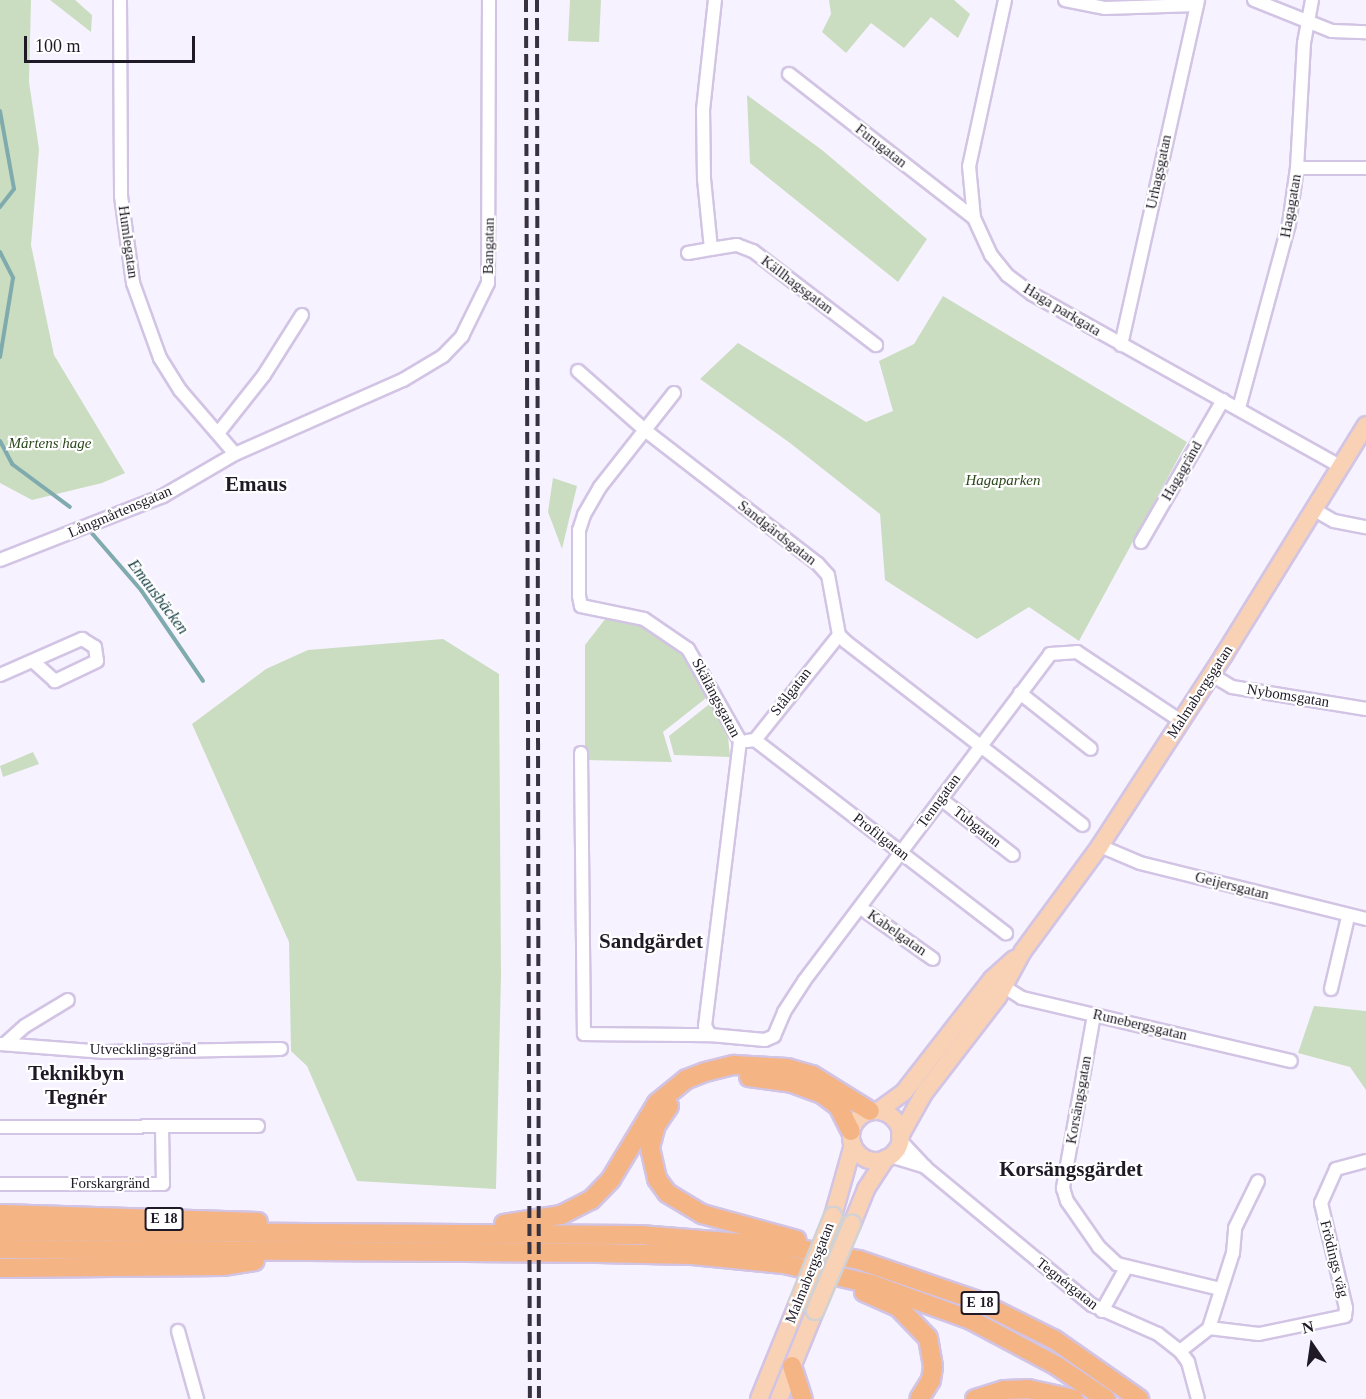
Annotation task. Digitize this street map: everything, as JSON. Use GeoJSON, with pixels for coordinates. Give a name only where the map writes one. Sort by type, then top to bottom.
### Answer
{"type":"FeatureCollection","features":[{"type":"Feature","properties":{"kind":"highway","name":"E 18"},"geometry":{"type":"LineString","coordinates":[[477,1234],[496,1225],[561,1215],[591,1200],[611,1179],[657,1103],[687,1079],[705,1072],[734,1065],[787,1068],[812,1075],[874,1111]]}},
{"type":"Feature","properties":{"kind":"highway","name":"E 18"},"geometry":{"type":"LineString","coordinates":[[802,1250],[794,1236],[702,1214],[667,1193],[652,1161],[656,1125],[680,1096],[710,1081],[738,1076],[792,1083],[822,1094],[838,1106],[852,1138]]}},
{"type":"Feature","properties":{"kind":"highway","name":"E 18"},"geometry":{"type":"LineString","coordinates":[[0,1214],[263,1222],[296,1224],[327,1233]]}},
{"type":"Feature","properties":{"kind":"highway","name":"E 18"},"geometry":{"type":"LineString","coordinates":[[0,1231],[703,1237],[802,1250],[859,1260],[975,1300],[1055,1340],[1139,1399]]}},
{"type":"Feature","properties":{"kind":"highway","name":"E 18"},"geometry":{"type":"LineString","coordinates":[[0,1249],[692,1255],[784,1264],[853,1279],[929,1303],[987,1328],[1057,1366],[1106,1399]]}},
{"type":"Feature","properties":{"kind":"highway","name":"E 18"},"geometry":{"type":"LineString","coordinates":[[0,1268],[224,1266],[313,1252]]}},
{"type":"Feature","properties":{"kind":"highway","name":"E 18"},"geometry":{"type":"LineString","coordinates":[[853,1279],[862,1291],[898,1307],[915,1320],[928,1338],[933,1367],[931,1380],[919,1399]]}},
{"type":"Feature","properties":{"kind":"highway"},"geometry":{"type":"LineString","coordinates":[[792,1366],[803,1399]]}},
{"type":"Feature","properties":{"kind":"highway"},"geometry":{"type":"LineString","coordinates":[[975,1399],[1019,1389],[1074,1399]]}},
{"type":"Feature","properties":{"kind":"main road","name":"Malmabergsgatan"},"geometry":{"type":"LineString","coordinates":[[874,1111],[904,1092],[998,983],[1100,846],[1212,675],[1366,425]]}},
{"type":"Feature","properties":{"kind":"main road","name":"Malmabergsgatan"},"geometry":{"type":"LineString","coordinates":[[900,1138],[924,1094],[998,983]]}},
{"type":"Feature","properties":{"kind":"main road"},"geometry":{"type":"LineString","coordinates":[[874,1111],[896,1121],[900,1138],[888,1157],[871,1160],[852,1138],[855,1122],[874,1111]]}},
{"type":"Feature","properties":{"kind":"main road","name":"Malmabergsgatan"},"geometry":{"type":"LineString","coordinates":[[759,1399],[833,1216],[852,1138]]}},
{"type":"Feature","properties":{"kind":"main road","name":"Malmabergsgatan"},"geometry":{"type":"LineString","coordinates":[[779,1399],[866,1189],[888,1157]]}},
{"type":"Feature","properties":{"kind":"street","name":"Humlegatan"},"geometry":{"type":"LineString","coordinates":[[120,0],[121,196],[133,283],[160,358],[180,390],[219,432],[235,454]]}},
{"type":"Feature","properties":{"kind":"street","name":"Bangatan"},"geometry":{"type":"LineString","coordinates":[[235,454],[424,369],[462,336],[477,310],[488,283],[489,0]]}},
{"type":"Feature","properties":{"kind":"street"},"geometry":{"type":"LineString","coordinates":[[688,253],[711,249],[704,179],[703,110],[715,0]]}},
{"type":"Feature","properties":{"kind":"street","name":"Haga parkgata"},"geometry":{"type":"LineString","coordinates":[[1005,0],[970,154],[969,193],[974,218],[991,255],[1007,274],[1032,294],[1340,466]]}},
{"type":"Feature","properties":{"kind":"street"},"geometry":{"type":"LineString","coordinates":[[1065,0],[1105,8],[1197,2]]}},
{"type":"Feature","properties":{"kind":"street"},"geometry":{"type":"LineString","coordinates":[[1254,0],[1332,31],[1366,32]]}},
{"type":"Feature","properties":{"kind":"street","name":"Hagagatan"},"geometry":{"type":"LineString","coordinates":[[1239,408],[1289,225],[1297,168],[1307,20],[1312,0]]}},
{"type":"Feature","properties":{"kind":"street","name":"Urhagsgatan"},"geometry":{"type":"LineString","coordinates":[[1121,345],[1197,2]]}},
{"type":"Feature","properties":{"kind":"street","name":"Furugatan"},"geometry":{"type":"LineString","coordinates":[[789,74],[974,218]]}},
{"type":"Feature","properties":{"kind":"street"},"geometry":{"type":"LineString","coordinates":[[1297,168],[1366,168]]}},
{"type":"Feature","properties":{"kind":"street","name":"Källhagsgatan"},"geometry":{"type":"LineString","coordinates":[[711,249],[737,246],[753,251],[876,345]]}},
{"type":"Feature","properties":{"kind":"street"},"geometry":{"type":"LineString","coordinates":[[219,432],[264,375],[302,315]]}},
{"type":"Feature","properties":{"kind":"street","name":"Sandgärdsgatan"},"geometry":{"type":"LineString","coordinates":[[578,371],[646,431],[828,574],[839,635]]}},
{"type":"Feature","properties":{"kind":"street","name":"Skälängsgatan"},"geometry":{"type":"LineString","coordinates":[[674,393],[600,487],[584,515],[579,530],[581,606],[644,619],[681,643],[697,659],[740,741],[705,1026],[710,1035]]}},
{"type":"Feature","properties":{"kind":"street","name":"Hagagränd"},"geometry":{"type":"LineString","coordinates":[[1141,542],[1223,400]]}},
{"type":"Feature","properties":{"kind":"street","name":"Långmårtensgatan"},"geometry":{"type":"LineString","coordinates":[[0,560],[163,496],[235,454]]}},
{"type":"Feature","properties":{"kind":"street"},"geometry":{"type":"LineString","coordinates":[[1313,509],[1334,521],[1366,527]]}},
{"type":"Feature","properties":{"kind":"street"},"geometry":{"type":"LineString","coordinates":[[839,635],[1083,825]]}},
{"type":"Feature","properties":{"kind":"street","name":"Stålgatan"},"geometry":{"type":"LineString","coordinates":[[755,740],[839,635]]}},
{"type":"Feature","properties":{"kind":"street"},"geometry":{"type":"LineString","coordinates":[[0,675],[82,639],[95,647],[97,661],[55,681],[33,661]]}},
{"type":"Feature","properties":{"kind":"street","name":"Tenngatan"},"geometry":{"type":"LineString","coordinates":[[710,1035],[765,1040],[774,1036],[784,1012],[804,981],[1050,654],[1077,652],[1181,721]]}},
{"type":"Feature","properties":{"kind":"street","name":"Nybomsgatan"},"geometry":{"type":"LineString","coordinates":[[1212,675],[1232,687],[1366,709]]}},
{"type":"Feature","properties":{"kind":"street"},"geometry":{"type":"LineString","coordinates":[[1020,693],[1091,749]]}},
{"type":"Feature","properties":{"kind":"street"},"geometry":{"type":"LineString","coordinates":[[740,741],[755,740]]}},
{"type":"Feature","properties":{"kind":"street","name":"Profilgatan"},"geometry":{"type":"LineString","coordinates":[[755,740],[1006,933]]}},
{"type":"Feature","properties":{"kind":"street"},"geometry":{"type":"LineString","coordinates":[[581,753],[584,1034],[710,1035]]}},
{"type":"Feature","properties":{"kind":"street","name":"Tubgatan"},"geometry":{"type":"LineString","coordinates":[[941,799],[1013,855]]}},
{"type":"Feature","properties":{"kind":"street","name":"Geijersgatan"},"geometry":{"type":"LineString","coordinates":[[1100,846],[1140,863],[1348,917],[1366,919]]}},
{"type":"Feature","properties":{"kind":"street","name":"Kabelgatan"},"geometry":{"type":"LineString","coordinates":[[861,908],[933,959]]}},
{"type":"Feature","properties":{"kind":"street"},"geometry":{"type":"LineString","coordinates":[[1331,989],[1348,917]]}},
{"type":"Feature","properties":{"kind":"street","name":"Runebergsgatan"},"geometry":{"type":"LineString","coordinates":[[998,983],[1022,998],[1291,1061]]}},
{"type":"Feature","properties":{"kind":"street","name":"Utvecklingsgränd"},"geometry":{"type":"LineString","coordinates":[[3,1044],[25,1026],[68,1000]]}},
{"type":"Feature","properties":{"kind":"street","name":"Korsängsgatan"},"geometry":{"type":"LineString","coordinates":[[1094,1015],[1063,1188],[1067,1201],[1099,1247],[1126,1269],[1220,1289]]}},
{"type":"Feature","properties":{"kind":"street","name":"Utvecklingsgränd"},"geometry":{"type":"LineString","coordinates":[[3,1044],[105,1052],[281,1049]]}},
{"type":"Feature","properties":{"kind":"street","name":"Forskargränd"},"geometry":{"type":"LineString","coordinates":[[0,1184],[163,1184],[162,1126]]}},
{"type":"Feature","properties":{"kind":"street"},"geometry":{"type":"LineString","coordinates":[[0,1127],[258,1126]]}},
{"type":"Feature","properties":{"kind":"street","name":"Tegnérgatan"},"geometry":{"type":"LineString","coordinates":[[900,1138],[925,1167],[1102,1311],[1158,1334],[1180,1351],[1188,1362],[1198,1399]]}},
{"type":"Feature","properties":{"kind":"street","name":"Tegnérgatan"},"geometry":{"type":"LineString","coordinates":[[888,1157],[925,1167]]}},
{"type":"Feature","properties":{"kind":"street","name":"Frödings väg"},"geometry":{"type":"LineString","coordinates":[[1209,1328],[1259,1334],[1345,1316],[1346,1308],[1320,1203],[1336,1169],[1366,1161]]}},
{"type":"Feature","properties":{"kind":"street"},"geometry":{"type":"LineString","coordinates":[[1180,1351],[1209,1328],[1233,1253],[1235,1228],[1258,1181]]}},
{"type":"Feature","properties":{"kind":"street"},"geometry":{"type":"LineString","coordinates":[[1102,1311],[1126,1269]]}},
{"type":"Feature","properties":{"kind":"street"},"geometry":{"type":"LineString","coordinates":[[178,1331],[197,1399]]}},
{"type":"Feature","properties":{"kind":"green space","name":"Mårtens hage"},"geometry":{"type":"Polygon","coordinates":[[[0,0],[31,0],[29,82],[39,149],[31,245],[54,355],[125,473],[102,483],[32,500],[0,483],[0,0]]]}},
{"type":"Feature","properties":{"kind":"green space"},"geometry":{"type":"Polygon","coordinates":[[[50,0],[75,0],[92,15],[91,32],[50,0]]]}},
{"type":"Feature","properties":{"kind":"green space"},"geometry":{"type":"Polygon","coordinates":[[[570,0],[601,0],[599,42],[568,41],[570,0]]]}},
{"type":"Feature","properties":{"kind":"green space"},"geometry":{"type":"Polygon","coordinates":[[[829,0],[954,0],[970,14],[958,38],[931,17],[904,48],[871,23],[846,53],[822,32],[831,14],[829,0]]]}},
{"type":"Feature","properties":{"kind":"green space"},"geometry":{"type":"Polygon","coordinates":[[[747,95],[822,150],[927,239],[898,282],[750,163],[747,95]]]}},
{"type":"Feature","properties":{"kind":"green space","name":"Hagaparken"},"geometry":{"type":"Polygon","coordinates":[[[943,296],[1187,442],[1079,641],[1029,607],[977,639],[885,580],[880,514],[790,443],[700,379],[738,343],[866,422],[893,411],[879,361],[914,344],[943,296]]]}},
{"type":"Feature","properties":{"kind":"green space"},"geometry":{"type":"Polygon","coordinates":[[[553,478],[577,486],[562,549],[548,512],[553,478]]]}},
{"type":"Feature","properties":{"kind":"green space"},"geometry":{"type":"Polygon","coordinates":[[[606,618],[641,625],[679,647],[710,695],[663,732],[672,762],[585,760],[585,645],[606,618]]]}},
{"type":"Feature","properties":{"kind":"green space"},"geometry":{"type":"Polygon","coordinates":[[[443,639],[499,674],[501,976],[496,1189],[357,1181],[307,1066],[291,1051],[289,942],[192,724],[266,669],[308,650],[443,639]]]}},
{"type":"Feature","properties":{"kind":"green space"},"geometry":{"type":"Polygon","coordinates":[[[712,702],[727,726],[730,757],[674,755],[669,736],[712,702]]]}},
{"type":"Feature","properties":{"kind":"green space"},"geometry":{"type":"Polygon","coordinates":[[[33,752],[39,764],[3,777],[0,766],[33,752]]]}},
{"type":"Feature","properties":{"kind":"green space"},"geometry":{"type":"Polygon","coordinates":[[[1314,1006],[1366,1011],[1366,1090],[1350,1067],[1298,1053],[1314,1006]]]}},
{"type":"Feature","properties":{"kind":"waterway","name":"Emausbäcken"},"geometry":{"type":"LineString","coordinates":[[0,111],[14,189],[0,207]]}},
{"type":"Feature","properties":{"kind":"waterway","name":"Emausbäcken"},"geometry":{"type":"LineString","coordinates":[[0,252],[13,278],[0,357]]}},
{"type":"Feature","properties":{"kind":"waterway","name":"Emausbäcken"},"geometry":{"type":"LineString","coordinates":[[0,441],[12,464],[70,507]]}},
{"type":"Feature","properties":{"kind":"waterway","name":"Emausbäcken"},"geometry":{"type":"LineString","coordinates":[[90,531],[141,590],[203,681]]}},
{"type":"Feature","properties":{"kind":"railway"},"geometry":{"type":"LineString","coordinates":[[526,0],[530,1399]]}},
{"type":"Feature","properties":{"kind":"railway"},"geometry":{"type":"LineString","coordinates":[[537,0],[539,1399]]}},
{"type":"Feature","properties":{"kind":"district","name":"Emaus"},"geometry":{"type":"Point","coordinates":[256,484]}},
{"type":"Feature","properties":{"kind":"district","name":"Sandgärdet"},"geometry":{"type":"Point","coordinates":[651,941]}},
{"type":"Feature","properties":{"kind":"district","name":"Teknikbyn Tegnér"},"geometry":{"type":"Point","coordinates":[76,1085]}},
{"type":"Feature","properties":{"kind":"district","name":"Korsängsgärdet"},"geometry":{"type":"Point","coordinates":[1071,1169]}}]}
